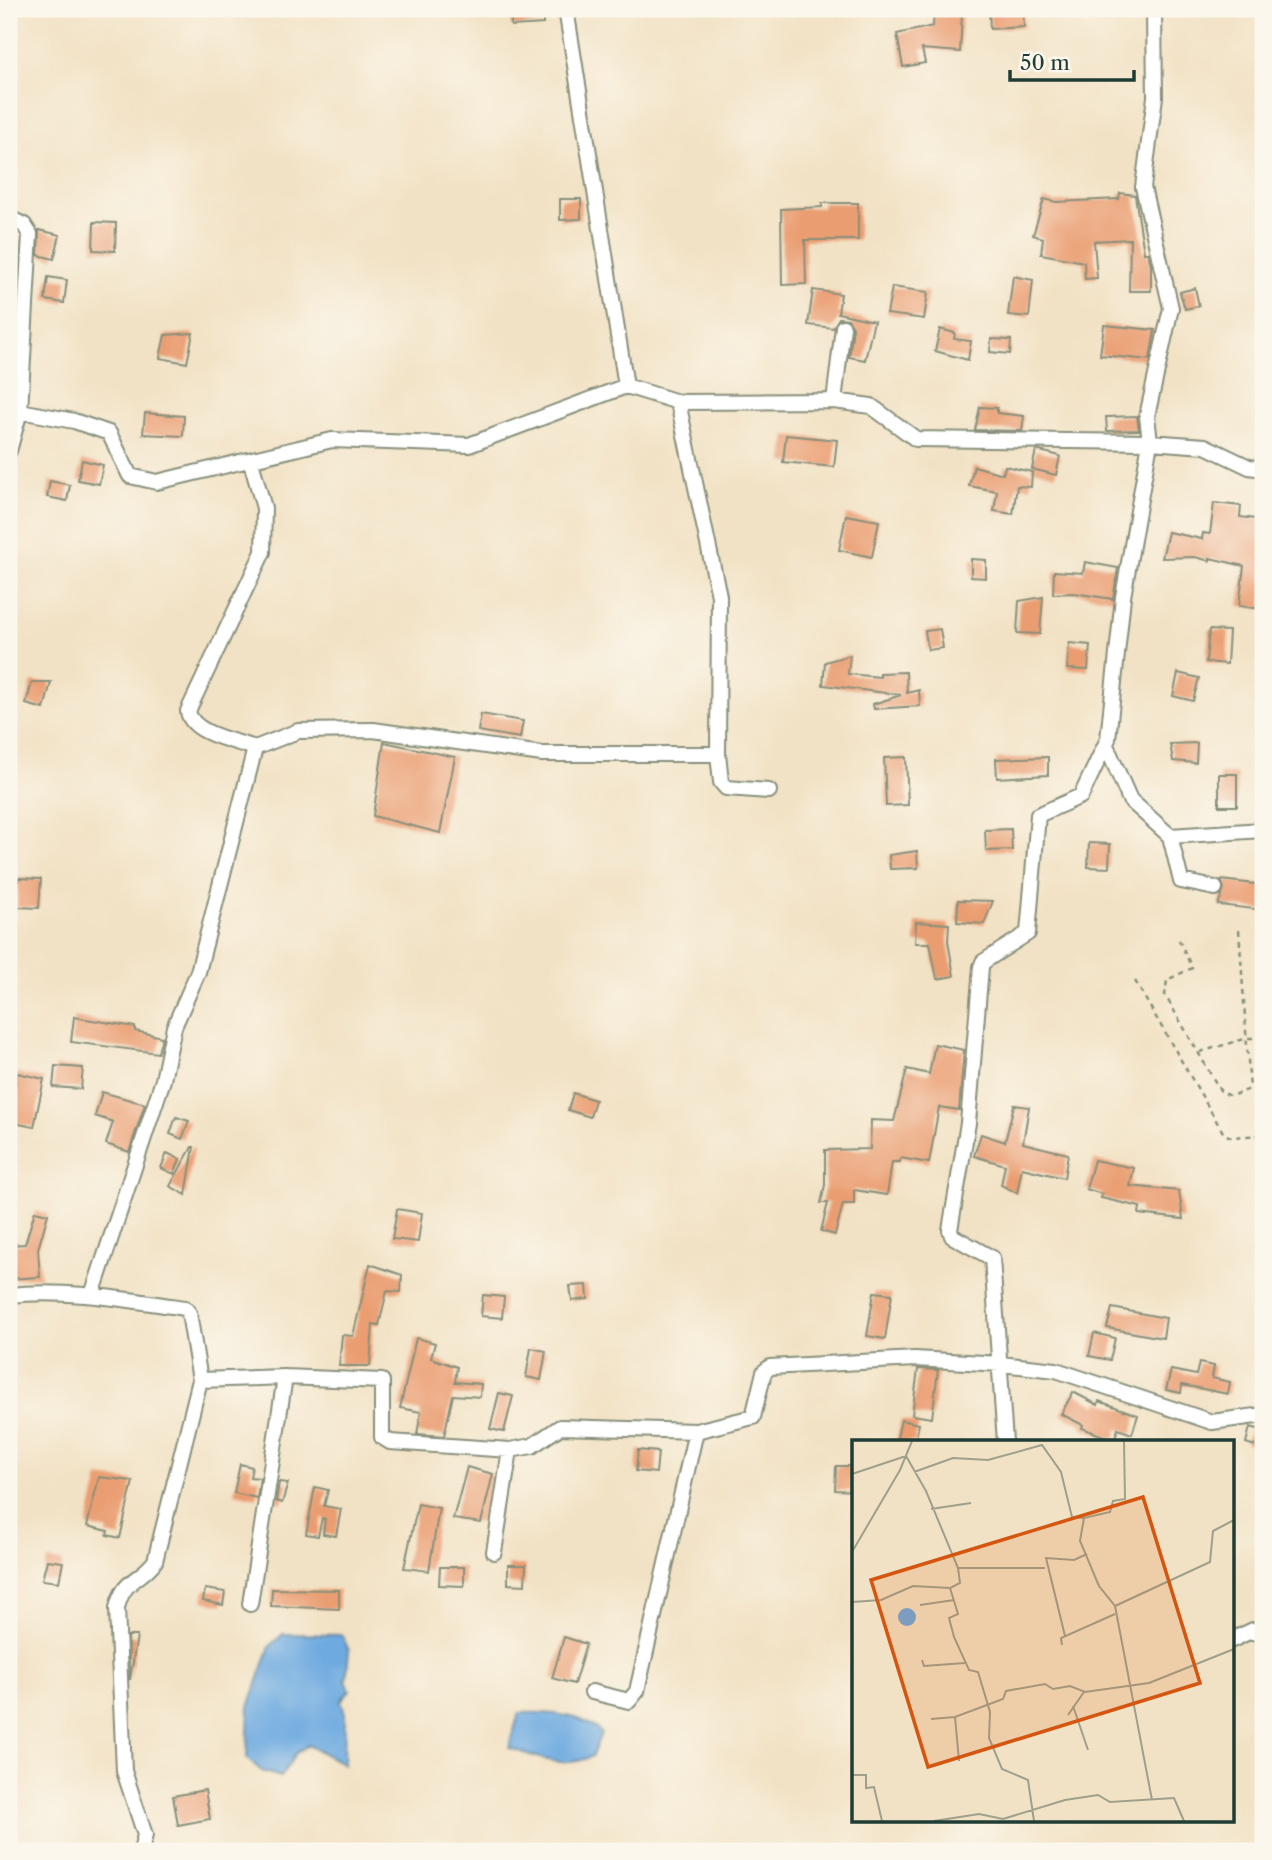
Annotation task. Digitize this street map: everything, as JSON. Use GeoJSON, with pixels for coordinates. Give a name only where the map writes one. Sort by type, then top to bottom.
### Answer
{"type":"FeatureCollection","features":[{"type":"Feature","properties":{"kind":"street"},"geometry":{"type":"LineString","coordinates":[[566,9],[626,386]]}},
{"type":"Feature","properties":{"kind":"street"},"geometry":{"type":"LineString","coordinates":[[1005,1440],[992,1258],[952,1236],[950,1230],[968,1123],[981,967],[983,962],[1028,933],[1038,815],[1081,796],[1105,745],[1123,597],[1150,442],[1147,416],[1171,308],[1143,187],[1155,97],[1154,9]]}},
{"type":"Feature","properties":{"kind":"street"},"geometry":{"type":"LineString","coordinates":[[9,218],[24,225],[30,234],[20,411],[9,451]]}},
{"type":"Feature","properties":{"kind":"street"},"geometry":{"type":"LineString","coordinates":[[834,401],[843,327]]}},
{"type":"Feature","properties":{"kind":"street"},"geometry":{"type":"LineString","coordinates":[[20,411],[74,421],[112,435],[130,476],[144,481],[171,480],[332,440],[469,445],[626,386],[678,402],[834,401],[876,408],[916,439],[1150,442],[1205,446],[1249,467],[1263,469]]}},
{"type":"Feature","properties":{"kind":"street"},"geometry":{"type":"LineString","coordinates":[[678,402],[719,596],[718,754],[721,782],[726,788],[769,791]]}},
{"type":"Feature","properties":{"kind":"street"},"geometry":{"type":"LineString","coordinates":[[251,462],[264,508],[263,552],[188,711],[189,718],[197,727],[255,748],[299,731],[373,730],[542,754],[718,754]]}},
{"type":"Feature","properties":{"kind":"street"},"geometry":{"type":"LineString","coordinates":[[1105,745],[1130,800],[1170,836],[1181,881],[1215,887]]}},
{"type":"Feature","properties":{"kind":"street"},"geometry":{"type":"LineString","coordinates":[[92,1295],[163,1080],[174,1027],[198,972],[255,748]]}},
{"type":"Feature","properties":{"kind":"street"},"geometry":{"type":"LineString","coordinates":[[1170,836],[1263,830]]}},
{"type":"Feature","properties":{"kind":"street"},"geometry":{"type":"LineString","coordinates":[[9,1295],[36,1292],[92,1295],[185,1308],[189,1313],[200,1380],[155,1560],[146,1573],[121,1591],[117,1608],[124,1771],[145,1835],[141,1851]]}},
{"type":"Feature","properties":{"kind":"street"},"geometry":{"type":"LineString","coordinates":[[200,1380],[285,1377],[382,1381],[384,1441],[510,1451],[531,1446],[560,1427],[696,1431],[753,1417],[764,1372],[776,1366],[915,1359],[1056,1370],[1212,1422],[1263,1415]]}},
{"type":"Feature","properties":{"kind":"street"},"geometry":{"type":"LineString","coordinates":[[250,1604],[285,1377]]}},
{"type":"Feature","properties":{"kind":"street"},"geometry":{"type":"LineString","coordinates":[[592,1692],[629,1701],[637,1691],[696,1431]]}},
{"type":"Feature","properties":{"kind":"street"},"geometry":{"type":"LineString","coordinates":[[494,1552],[510,1451]]}},
{"type":"Feature","properties":{"kind":"street"},"geometry":{"type":"LineString","coordinates":[[1234,1639],[1248,1631],[1263,1637]]}},
{"type":"Feature","properties":{"kind":"path"},"geometry":{"type":"LineString","coordinates":[[1239,930],[1250,1089]]}},
{"type":"Feature","properties":{"kind":"path"},"geometry":{"type":"LineString","coordinates":[[1179,940],[1192,968],[1167,980],[1165,995],[1221,1092],[1231,1096],[1250,1089],[1263,1091]]}},
{"type":"Feature","properties":{"kind":"path"},"geometry":{"type":"LineString","coordinates":[[1135,981],[1224,1134],[1231,1137],[1263,1135]]}},
{"type":"Feature","properties":{"kind":"path"},"geometry":{"type":"LineString","coordinates":[[1200,1052],[1248,1038],[1263,1038]]}},
{"type":"Feature","properties":{"kind":"water"},"geometry":{"type":"Polygon","coordinates":[[[283,1634],[342,1635],[349,1651],[346,1681],[350,1690],[341,1700],[345,1714],[344,1764],[308,1745],[295,1754],[281,1777],[262,1771],[247,1759],[249,1707],[270,1646],[283,1634]]]}},
{"type":"Feature","properties":{"kind":"water"},"geometry":{"type":"Polygon","coordinates":[[[519,1713],[563,1715],[593,1726],[601,1733],[592,1756],[560,1762],[509,1748],[519,1713]]]}},
{"type":"Feature","properties":{"kind":"building"},"geometry":{"type":"Polygon","coordinates":[[[510,9],[543,9],[543,24],[511,26],[510,9]]]}},
{"type":"Feature","properties":{"kind":"building"},"geometry":{"type":"Polygon","coordinates":[[[989,9],[1023,9],[1024,27],[990,29],[989,9]]]}},
{"type":"Feature","properties":{"kind":"building"},"geometry":{"type":"Polygon","coordinates":[[[934,12],[962,14],[960,52],[922,49],[925,63],[903,67],[897,34],[933,26],[934,12]]]}},
{"type":"Feature","properties":{"kind":"building"},"geometry":{"type":"Polygon","coordinates":[[[1120,193],[1135,195],[1144,253],[1148,253],[1151,265],[1151,291],[1129,291],[1130,239],[1094,241],[1097,278],[1085,279],[1084,262],[1041,254],[1043,238],[1033,235],[1044,199],[1056,202],[1119,199],[1120,193]]]}},
{"type":"Feature","properties":{"kind":"building"},"geometry":{"type":"Polygon","coordinates":[[[560,199],[581,199],[581,219],[560,220],[560,199]]]}},
{"type":"Feature","properties":{"kind":"building"},"geometry":{"type":"Polygon","coordinates":[[[822,203],[858,203],[858,240],[805,240],[806,284],[782,285],[781,209],[822,207],[822,203]]]}},
{"type":"Feature","properties":{"kind":"building"},"geometry":{"type":"Polygon","coordinates":[[[94,222],[116,223],[115,251],[93,250],[94,222]]]}},
{"type":"Feature","properties":{"kind":"building"},"geometry":{"type":"Polygon","coordinates":[[[39,230],[60,235],[54,259],[38,255],[39,230]]]}},
{"type":"Feature","properties":{"kind":"building"},"geometry":{"type":"Polygon","coordinates":[[[1013,276],[1033,280],[1029,317],[1008,315],[1013,276]]]}},
{"type":"Feature","properties":{"kind":"building"},"geometry":{"type":"Polygon","coordinates":[[[48,277],[67,280],[64,303],[45,300],[48,277]]]}},
{"type":"Feature","properties":{"kind":"building"},"geometry":{"type":"Polygon","coordinates":[[[892,287],[928,292],[924,319],[887,314],[892,287]]]}},
{"type":"Feature","properties":{"kind":"building"},"geometry":{"type":"Polygon","coordinates":[[[1195,288],[1199,306],[1185,309],[1180,292],[1195,288]]]}},
{"type":"Feature","properties":{"kind":"building"},"geometry":{"type":"Polygon","coordinates":[[[813,290],[841,294],[838,313],[874,321],[865,360],[849,357],[853,327],[848,319],[839,318],[833,328],[808,325],[813,290]]]}},
{"type":"Feature","properties":{"kind":"building"},"geometry":{"type":"Polygon","coordinates":[[[1104,325],[1155,330],[1150,360],[1100,355],[1104,325]]]}},
{"type":"Feature","properties":{"kind":"building"},"geometry":{"type":"Polygon","coordinates":[[[940,329],[955,333],[954,339],[971,341],[968,360],[935,351],[940,329]]]}},
{"type":"Feature","properties":{"kind":"building"},"geometry":{"type":"Polygon","coordinates":[[[193,333],[187,363],[160,358],[165,335],[193,333]]]}},
{"type":"Feature","properties":{"kind":"building"},"geometry":{"type":"Polygon","coordinates":[[[991,339],[1011,340],[1010,354],[990,352],[991,339]]]}},
{"type":"Feature","properties":{"kind":"building"},"geometry":{"type":"Polygon","coordinates":[[[980,407],[997,408],[997,413],[1024,416],[1022,431],[975,430],[980,407]]]}},
{"type":"Feature","properties":{"kind":"building"},"geometry":{"type":"Polygon","coordinates":[[[145,413],[184,416],[183,436],[143,434],[145,413]]]}},
{"type":"Feature","properties":{"kind":"building"},"geometry":{"type":"Polygon","coordinates":[[[1137,416],[1139,430],[1107,431],[1106,417],[1137,416]]]}},
{"type":"Feature","properties":{"kind":"building"},"geometry":{"type":"Polygon","coordinates":[[[786,435],[837,440],[834,467],[783,462],[786,435]]]}},
{"type":"Feature","properties":{"kind":"building"},"geometry":{"type":"Polygon","coordinates":[[[1036,450],[1060,456],[1056,475],[1032,469],[1036,450]]]}},
{"type":"Feature","properties":{"kind":"building"},"geometry":{"type":"Polygon","coordinates":[[[82,460],[103,465],[99,484],[78,480],[82,460]]]}},
{"type":"Feature","properties":{"kind":"building"},"geometry":{"type":"Polygon","coordinates":[[[974,466],[1003,474],[1005,466],[1032,472],[1031,487],[1017,486],[1013,514],[994,511],[997,491],[969,486],[974,466]]]}},
{"type":"Feature","properties":{"kind":"building"},"geometry":{"type":"Polygon","coordinates":[[[50,481],[70,485],[67,501],[47,497],[50,481]]]}},
{"type":"Feature","properties":{"kind":"building"},"geometry":{"type":"Polygon","coordinates":[[[1214,503],[1241,506],[1240,517],[1263,520],[1263,609],[1239,606],[1244,566],[1210,558],[1210,561],[1195,557],[1162,558],[1168,532],[1202,539],[1203,533],[1210,534],[1214,503]]]}},
{"type":"Feature","properties":{"kind":"building"},"geometry":{"type":"Polygon","coordinates":[[[846,515],[879,521],[872,557],[839,550],[846,515]]]}},
{"type":"Feature","properties":{"kind":"building"},"geometry":{"type":"Polygon","coordinates":[[[971,559],[986,560],[986,578],[971,577],[971,559]]]}},
{"type":"Feature","properties":{"kind":"building"},"geometry":{"type":"Polygon","coordinates":[[[1085,562],[1118,568],[1113,599],[1074,593],[1053,594],[1054,571],[1083,573],[1085,562]]]}},
{"type":"Feature","properties":{"kind":"building"},"geometry":{"type":"Polygon","coordinates":[[[1043,597],[1040,634],[1017,633],[1019,601],[1043,597]]]}},
{"type":"Feature","properties":{"kind":"building"},"geometry":{"type":"Polygon","coordinates":[[[940,629],[943,648],[928,650],[925,631],[940,629]]]}},
{"type":"Feature","properties":{"kind":"building"},"geometry":{"type":"Polygon","coordinates":[[[1209,630],[1229,631],[1227,664],[1206,662],[1209,630]]]}},
{"type":"Feature","properties":{"kind":"building"},"geometry":{"type":"Polygon","coordinates":[[[1069,643],[1090,645],[1088,670],[1067,669],[1069,643]]]}},
{"type":"Feature","properties":{"kind":"building"},"geometry":{"type":"Polygon","coordinates":[[[850,655],[848,674],[880,677],[880,673],[906,672],[907,693],[919,690],[920,706],[874,709],[873,704],[901,695],[823,685],[825,662],[850,655]]]}},
{"type":"Feature","properties":{"kind":"building"},"geometry":{"type":"Polygon","coordinates":[[[1178,673],[1199,678],[1193,701],[1173,696],[1178,673]]]}},
{"type":"Feature","properties":{"kind":"building"},"geometry":{"type":"Polygon","coordinates":[[[32,682],[51,682],[44,709],[26,704],[32,682]]]}},
{"type":"Feature","properties":{"kind":"building"},"geometry":{"type":"Polygon","coordinates":[[[481,714],[523,721],[520,738],[478,731],[481,714]]]}},
{"type":"Feature","properties":{"kind":"building"},"geometry":{"type":"Polygon","coordinates":[[[384,742],[455,757],[440,833],[373,816],[384,742]]]}},
{"type":"Feature","properties":{"kind":"building"},"geometry":{"type":"Polygon","coordinates":[[[1197,743],[1196,763],[1173,761],[1170,744],[1197,743]]]}},
{"type":"Feature","properties":{"kind":"building"},"geometry":{"type":"Polygon","coordinates":[[[906,757],[908,805],[886,806],[884,758],[906,757]]]}},
{"type":"Feature","properties":{"kind":"building"},"geometry":{"type":"Polygon","coordinates":[[[1048,757],[1048,775],[997,778],[996,759],[1048,757]]]}},
{"type":"Feature","properties":{"kind":"building"},"geometry":{"type":"Polygon","coordinates":[[[1219,774],[1237,774],[1237,806],[1219,806],[1219,774]]]}},
{"type":"Feature","properties":{"kind":"building"},"geometry":{"type":"Polygon","coordinates":[[[1011,829],[1012,850],[986,851],[985,830],[1011,829]]]}},
{"type":"Feature","properties":{"kind":"building"},"geometry":{"type":"Polygon","coordinates":[[[1089,843],[1110,844],[1109,868],[1088,867],[1089,843]]]}},
{"type":"Feature","properties":{"kind":"building"},"geometry":{"type":"Polygon","coordinates":[[[917,851],[918,868],[890,869],[889,855],[917,851]]]}},
{"type":"Feature","properties":{"kind":"building"},"geometry":{"type":"Polygon","coordinates":[[[18,878],[41,879],[39,908],[17,907],[18,878]]]}},
{"type":"Feature","properties":{"kind":"building"},"geometry":{"type":"Polygon","coordinates":[[[1221,880],[1263,885],[1263,910],[1218,905],[1224,889],[1221,880]]]}},
{"type":"Feature","properties":{"kind":"building"},"geometry":{"type":"Polygon","coordinates":[[[958,900],[993,901],[984,924],[957,922],[958,900]]]}},
{"type":"Feature","properties":{"kind":"building"},"geometry":{"type":"Polygon","coordinates":[[[916,922],[949,924],[948,941],[954,976],[937,979],[930,943],[915,943],[916,922]]]}},
{"type":"Feature","properties":{"kind":"building"},"geometry":{"type":"Polygon","coordinates":[[[74,1017],[135,1027],[135,1031],[162,1037],[158,1053],[71,1042],[74,1017]]]}},
{"type":"Feature","properties":{"kind":"building"},"geometry":{"type":"Polygon","coordinates":[[[935,1044],[964,1050],[959,1110],[939,1107],[929,1163],[900,1158],[900,1162],[892,1162],[887,1195],[854,1190],[854,1204],[843,1204],[835,1235],[821,1231],[828,1203],[821,1203],[825,1185],[825,1150],[870,1149],[871,1120],[894,1121],[907,1069],[929,1074],[935,1044]]]}},
{"type":"Feature","properties":{"kind":"building"},"geometry":{"type":"Polygon","coordinates":[[[55,1066],[83,1068],[81,1089],[53,1087],[55,1066]]]}},
{"type":"Feature","properties":{"kind":"building"},"geometry":{"type":"Polygon","coordinates":[[[17,1073],[44,1079],[34,1127],[9,1122],[17,1073]]]}},
{"type":"Feature","properties":{"kind":"building"},"geometry":{"type":"Polygon","coordinates":[[[102,1092],[145,1104],[129,1152],[106,1144],[113,1122],[95,1116],[102,1092]]]}},
{"type":"Feature","properties":{"kind":"building"},"geometry":{"type":"Polygon","coordinates":[[[573,1093],[595,1100],[590,1117],[568,1110],[573,1093]]]}},
{"type":"Feature","properties":{"kind":"building"},"geometry":{"type":"Polygon","coordinates":[[[1014,1105],[1029,1107],[1023,1143],[1068,1154],[1064,1178],[1022,1168],[1017,1193],[1001,1185],[1005,1165],[974,1156],[981,1134],[1005,1142],[1014,1105]]]}},
{"type":"Feature","properties":{"kind":"building"},"geometry":{"type":"Polygon","coordinates":[[[176,1117],[189,1121],[182,1139],[170,1134],[176,1117]]]}},
{"type":"Feature","properties":{"kind":"building"},"geometry":{"type":"Polygon","coordinates":[[[194,1147],[186,1195],[170,1186],[194,1147]]]}},
{"type":"Feature","properties":{"kind":"building"},"geometry":{"type":"Polygon","coordinates":[[[167,1153],[180,1159],[174,1174],[161,1168],[167,1153]]]}},
{"type":"Feature","properties":{"kind":"building"},"geometry":{"type":"Polygon","coordinates":[[[1094,1160],[1134,1168],[1130,1186],[1179,1191],[1183,1219],[1139,1214],[1140,1207],[1101,1198],[1102,1194],[1086,1189],[1094,1160]]]}},
{"type":"Feature","properties":{"kind":"building"},"geometry":{"type":"Polygon","coordinates":[[[397,1209],[422,1213],[418,1242],[392,1239],[397,1209]]]}},
{"type":"Feature","properties":{"kind":"building"},"geometry":{"type":"Polygon","coordinates":[[[35,1211],[48,1214],[38,1249],[40,1277],[9,1279],[9,1245],[25,1244],[35,1211]]]}},
{"type":"Feature","properties":{"kind":"building"},"geometry":{"type":"Polygon","coordinates":[[[370,1264],[402,1275],[401,1292],[387,1291],[379,1325],[373,1324],[370,1366],[339,1366],[342,1335],[353,1336],[370,1264]]]}},
{"type":"Feature","properties":{"kind":"building"},"geometry":{"type":"Polygon","coordinates":[[[587,1285],[588,1299],[572,1301],[570,1286],[587,1285]]]}},
{"type":"Feature","properties":{"kind":"building"},"geometry":{"type":"Polygon","coordinates":[[[874,1292],[892,1294],[885,1339],[867,1336],[874,1292]]]}},
{"type":"Feature","properties":{"kind":"building"},"geometry":{"type":"Polygon","coordinates":[[[483,1295],[504,1297],[502,1318],[481,1316],[483,1295]]]}},
{"type":"Feature","properties":{"kind":"building"},"geometry":{"type":"Polygon","coordinates":[[[1112,1308],[1166,1318],[1163,1338],[1107,1328],[1112,1308]]]}},
{"type":"Feature","properties":{"kind":"building"},"geometry":{"type":"Polygon","coordinates":[[[1094,1333],[1115,1338],[1110,1360],[1089,1356],[1094,1333]]]}},
{"type":"Feature","properties":{"kind":"building"},"geometry":{"type":"Polygon","coordinates":[[[416,1338],[435,1343],[431,1358],[457,1367],[455,1382],[481,1384],[480,1397],[453,1395],[444,1436],[417,1434],[421,1412],[400,1408],[416,1338]]]}},
{"type":"Feature","properties":{"kind":"building"},"geometry":{"type":"Polygon","coordinates":[[[531,1348],[546,1351],[541,1380],[526,1377],[531,1348]]]}},
{"type":"Feature","properties":{"kind":"building"},"geometry":{"type":"Polygon","coordinates":[[[1199,1363],[1214,1366],[1212,1378],[1230,1382],[1228,1394],[1182,1385],[1181,1393],[1166,1390],[1171,1370],[1196,1375],[1199,1363]]]}},
{"type":"Feature","properties":{"kind":"building"},"geometry":{"type":"Polygon","coordinates":[[[918,1369],[938,1370],[932,1418],[912,1415],[918,1369]]]}},
{"type":"Feature","properties":{"kind":"building"},"geometry":{"type":"Polygon","coordinates":[[[1073,1392],[1098,1405],[1099,1401],[1138,1415],[1132,1434],[1118,1429],[1114,1440],[1082,1428],[1083,1425],[1061,1414],[1073,1392]]]}},
{"type":"Feature","properties":{"kind":"building"},"geometry":{"type":"Polygon","coordinates":[[[499,1393],[513,1396],[504,1432],[490,1429],[499,1393]]]}},
{"type":"Feature","properties":{"kind":"building"},"geometry":{"type":"Polygon","coordinates":[[[901,1420],[919,1424],[915,1440],[896,1440],[901,1420]]]}},
{"type":"Feature","properties":{"kind":"building"},"geometry":{"type":"Polygon","coordinates":[[[1250,1427],[1262,1430],[1258,1447],[1246,1443],[1250,1427]]]}},
{"type":"Feature","properties":{"kind":"building"},"geometry":{"type":"Polygon","coordinates":[[[638,1450],[658,1452],[656,1473],[636,1471],[638,1450]]]}},
{"type":"Feature","properties":{"kind":"building"},"geometry":{"type":"Polygon","coordinates":[[[240,1464],[252,1467],[250,1477],[260,1478],[257,1498],[234,1493],[240,1464]]]}},
{"type":"Feature","properties":{"kind":"building"},"geometry":{"type":"Polygon","coordinates":[[[836,1466],[852,1466],[852,1491],[835,1490],[836,1466]]]}},
{"type":"Feature","properties":{"kind":"building"},"geometry":{"type":"Polygon","coordinates":[[[467,1467],[493,1474],[481,1523],[453,1519],[467,1467]]]}},
{"type":"Feature","properties":{"kind":"building"},"geometry":{"type":"Polygon","coordinates":[[[99,1477],[133,1481],[120,1538],[107,1535],[108,1531],[87,1526],[99,1477]]]}},
{"type":"Feature","properties":{"kind":"building"},"geometry":{"type":"Polygon","coordinates":[[[279,1482],[288,1483],[282,1503],[276,1501],[279,1482]]]}},
{"type":"Feature","properties":{"kind":"building"},"geometry":{"type":"Polygon","coordinates":[[[315,1487],[328,1490],[324,1506],[341,1509],[336,1536],[323,1534],[325,1519],[322,1518],[318,1536],[306,1534],[315,1487]]]}},
{"type":"Feature","properties":{"kind":"building"},"geometry":{"type":"Polygon","coordinates":[[[418,1504],[439,1508],[429,1571],[404,1568],[418,1504]]]}},
{"type":"Feature","properties":{"kind":"building"},"geometry":{"type":"Polygon","coordinates":[[[47,1560],[63,1562],[59,1582],[42,1580],[47,1560]]]}},
{"type":"Feature","properties":{"kind":"building"},"geometry":{"type":"Polygon","coordinates":[[[508,1565],[526,1565],[525,1585],[508,1584],[508,1565]]]}},
{"type":"Feature","properties":{"kind":"building"},"geometry":{"type":"Polygon","coordinates":[[[440,1567],[464,1567],[464,1586],[439,1585],[440,1567]]]}},
{"type":"Feature","properties":{"kind":"building"},"geometry":{"type":"Polygon","coordinates":[[[205,1589],[225,1592],[223,1605],[203,1601],[205,1589]]]}},
{"type":"Feature","properties":{"kind":"building"},"geometry":{"type":"Polygon","coordinates":[[[272,1589],[339,1590],[339,1609],[271,1606],[272,1589]]]}},
{"type":"Feature","properties":{"kind":"building"},"geometry":{"type":"Polygon","coordinates":[[[128,1636],[137,1636],[130,1680],[128,1636]]]}},
{"type":"Feature","properties":{"kind":"building"},"geometry":{"type":"Polygon","coordinates":[[[564,1637],[586,1644],[574,1684],[552,1678],[564,1637]]]}},
{"type":"Feature","properties":{"kind":"building"},"geometry":{"type":"Polygon","coordinates":[[[205,1790],[210,1819],[178,1825],[173,1796],[205,1790]]]}}]}
